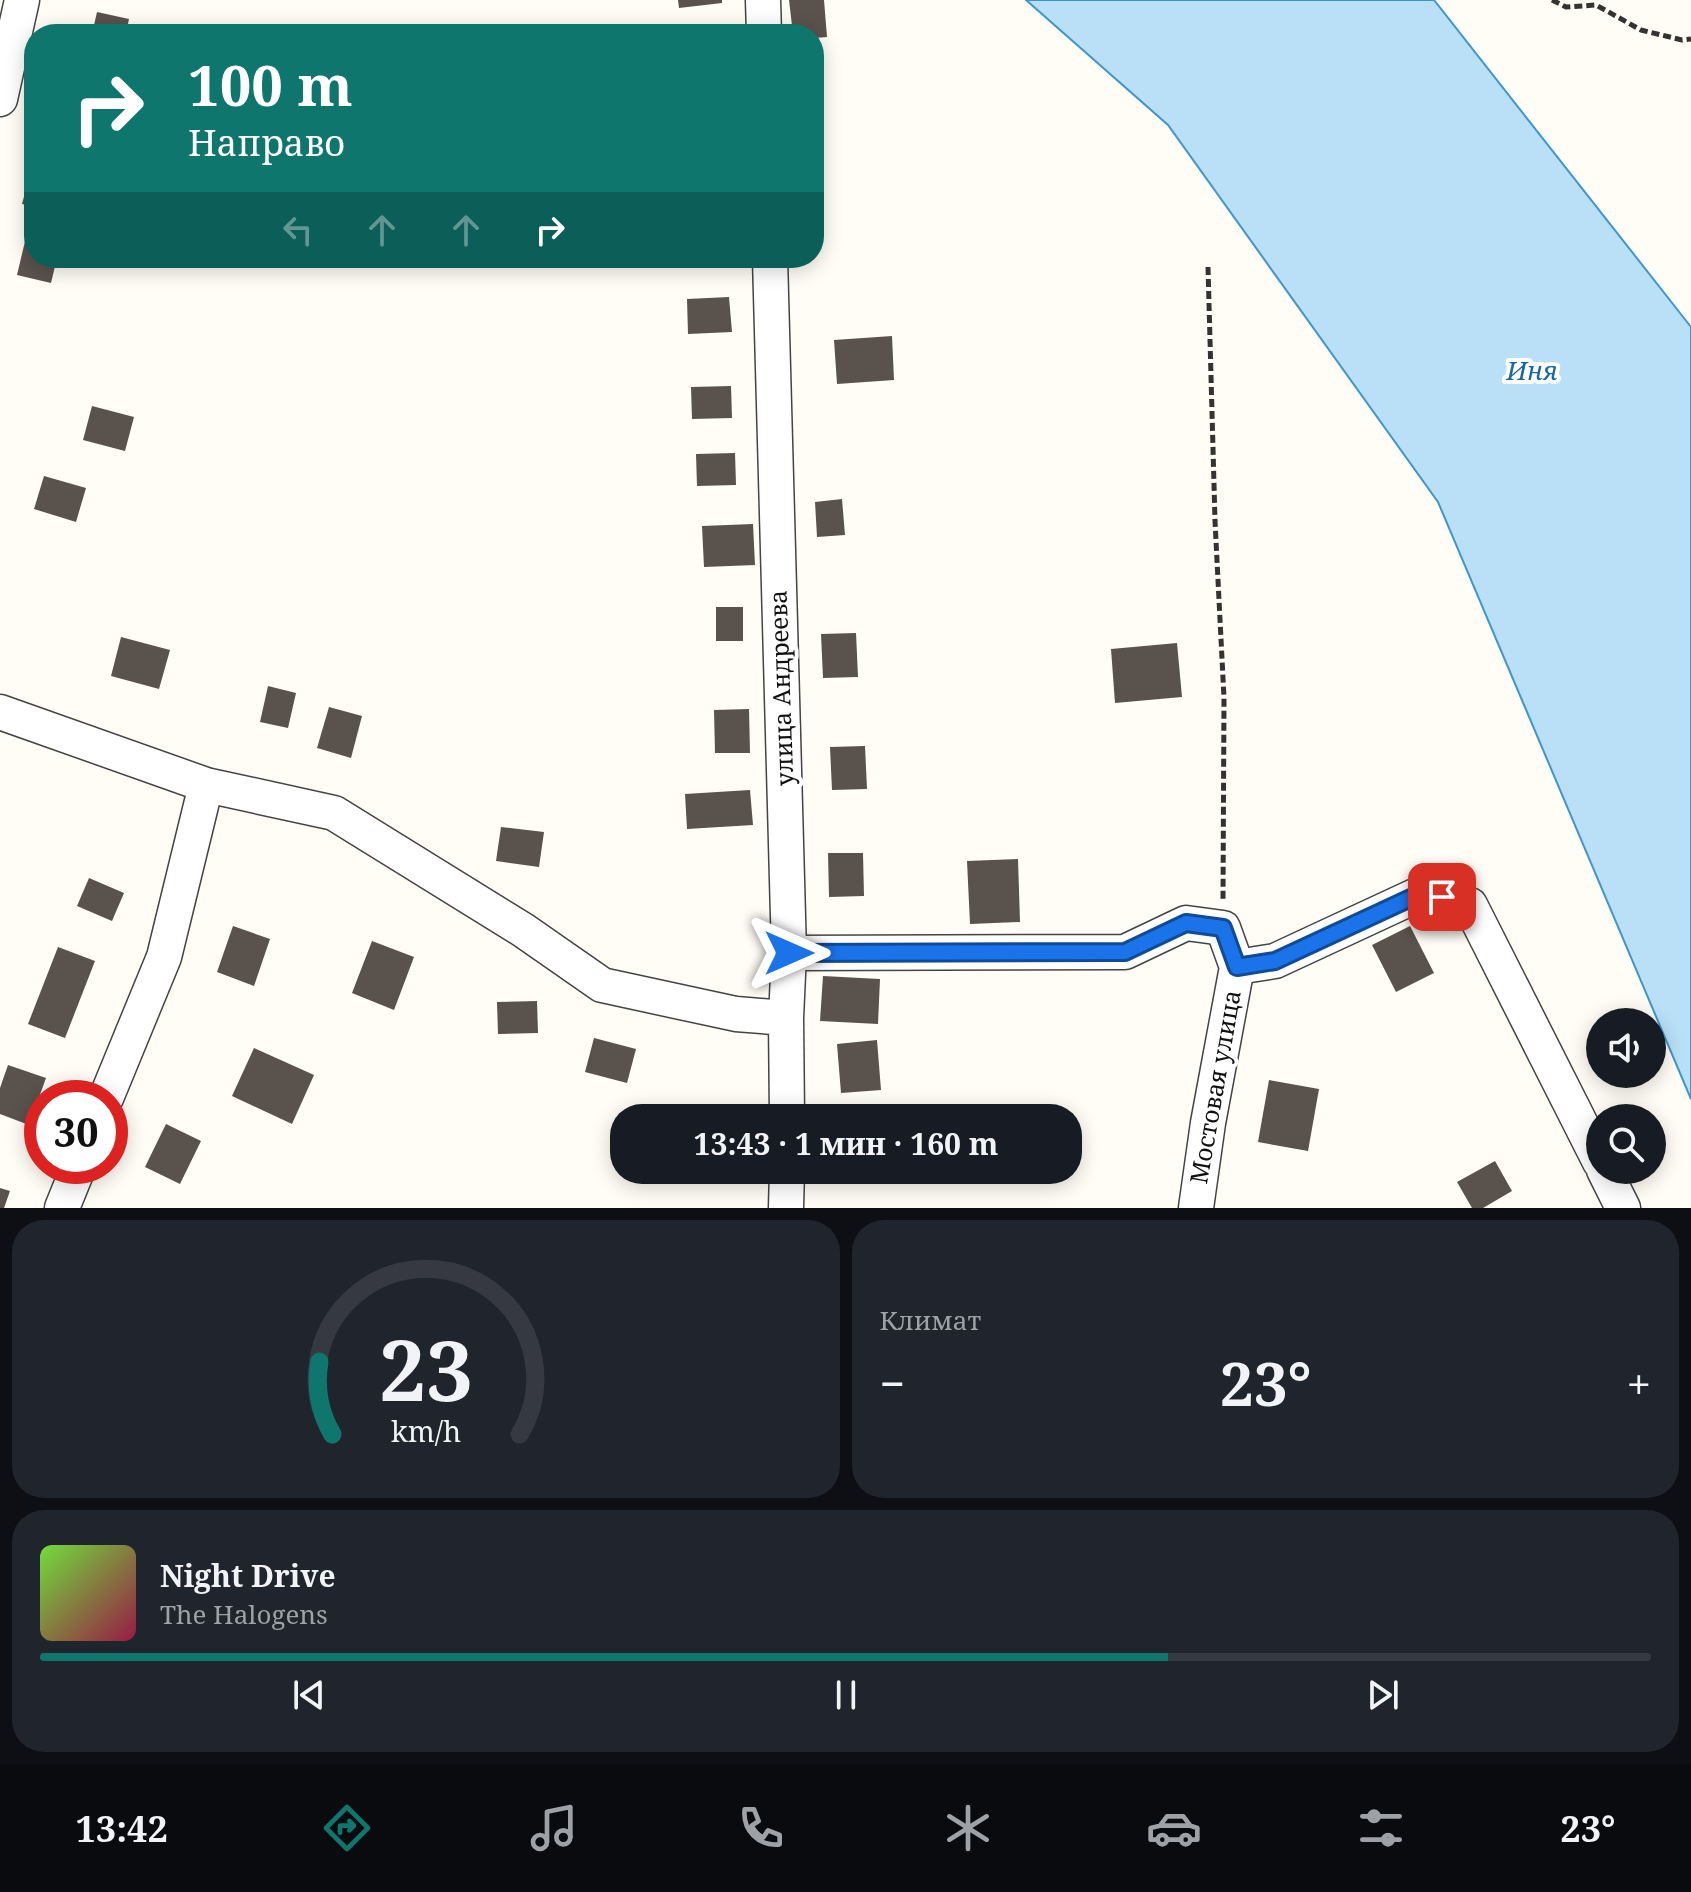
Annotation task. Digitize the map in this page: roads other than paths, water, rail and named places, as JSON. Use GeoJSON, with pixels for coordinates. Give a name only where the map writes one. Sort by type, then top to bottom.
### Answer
{"type":"FeatureCollection","features":[{"type":"Feature","properties":{"kind":"street"},"geometry":{"type":"LineString","coordinates":[[0,99],[22,0]]}},
{"type":"Feature","properties":{"kind":"street"},"geometry":{"type":"LineString","coordinates":[[763,0],[764,24]]}},
{"type":"Feature","properties":{"kind":"street","name":"улица Андреева"},"geometry":{"type":"LineString","coordinates":[[770,268],[789,953],[787,1104]]}},
{"type":"Feature","properties":{"kind":"street"},"geometry":{"type":"LineString","coordinates":[[0,712],[206,785],[334,813],[523,930],[602,985],[736,1014],[786,1018]]}},
{"type":"Feature","properties":{"kind":"street"},"geometry":{"type":"LineString","coordinates":[[113,1080],[164,957],[206,785]]}},
{"type":"Feature","properties":{"kind":"street"},"geometry":{"type":"LineString","coordinates":[[789,953],[1125,952],[1186,923],[1223,928],[1237,967],[1275,961],[1415,896],[1442,897],[1470,905],[1586,1134]]}},
{"type":"Feature","properties":{"kind":"street","name":"Мостовая улица"},"geometry":{"type":"LineString","coordinates":[[1196,1208],[1208,1123],[1237,967]]}},
{"type":"Feature","properties":{"kind":"street"},"geometry":{"type":"LineString","coordinates":[[62,1208],[72,1184]]}},
{"type":"Feature","properties":{"kind":"street"},"geometry":{"type":"LineString","coordinates":[[786,1208],[787,1184]]}},
{"type":"Feature","properties":{"kind":"street"},"geometry":{"type":"LineString","coordinates":[[1611,1184],[1623,1208]]}},
{"type":"Feature","properties":{"kind":"water","name":"Иня"},"geometry":{"type":"Polygon","coordinates":[[[1026,0],[1434,0],[1691,327],[1691,1099],[1666,1040],[1666,1008],[1652,1008],[1438,502],[1168,125],[1026,0]]]}}]}
